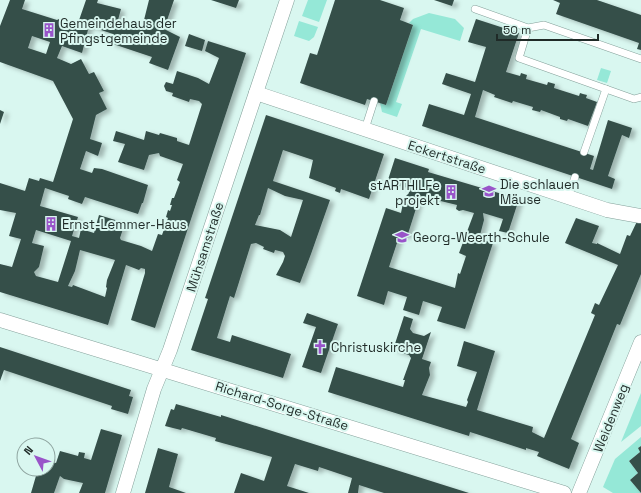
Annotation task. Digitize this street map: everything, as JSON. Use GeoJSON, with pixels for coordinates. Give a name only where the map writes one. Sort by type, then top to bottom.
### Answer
{"type":"FeatureCollection","features":[{"type":"Feature","properties":{"kind":"street","name":"Mühsamstraße"},"geometry":{"type":"LineString","coordinates":[[122,493],[154,388],[170,350],[286,0]]}},
{"type":"Feature","properties":{"kind":"street","name":"Eckertstraße"},"geometry":{"type":"LineString","coordinates":[[256,93],[568,197],[613,211],[640,216]]}},
{"type":"Feature","properties":{"kind":"street","name":"Richard-Sorge-Straße"},"geometry":{"type":"LineString","coordinates":[[0,320],[564,493]]}},
{"type":"Feature","properties":{"kind":"street","name":"Weidenweg"},"geometry":{"type":"LineString","coordinates":[[579,493],[641,342]]}},
{"type":"Feature","properties":{"kind":"lane"},"geometry":{"type":"LineString","coordinates":[[475,9],[528,28],[544,25],[641,59]]}},
{"type":"Feature","properties":{"kind":"lane"},"geometry":{"type":"LineString","coordinates":[[528,28],[519,58],[634,99],[641,97]]}},
{"type":"Feature","properties":{"kind":"lane"},"geometry":{"type":"LineString","coordinates":[[584,152],[606,89]]}},
{"type":"Feature","properties":{"kind":"lane"},"geometry":{"type":"LineString","coordinates":[[365,130],[374,101]]}},
{"type":"Feature","properties":{"kind":"lane"},"geometry":{"type":"LineString","coordinates":[[568,197],[575,177]]}},
{"type":"Feature","properties":{"kind":"green space"},"geometry":{"type":"Polygon","coordinates":[[[308,0],[327,0],[319,22],[302,16],[308,0]]]}},
{"type":"Feature","properties":{"kind":"green space"},"geometry":{"type":"Polygon","coordinates":[[[429,13],[455,19],[464,28],[460,41],[421,29],[396,102],[402,104],[397,117],[382,112],[380,103],[386,105],[413,25],[409,23],[413,19],[429,13]]]}},
{"type":"Feature","properties":{"kind":"green space"},"geometry":{"type":"Polygon","coordinates":[[[299,21],[318,27],[314,37],[309,41],[294,36],[299,21]]]}},
{"type":"Feature","properties":{"kind":"green space"},"geometry":{"type":"Polygon","coordinates":[[[601,68],[611,71],[607,83],[597,80],[601,68]]]}},
{"type":"Feature","properties":{"kind":"green space"},"geometry":{"type":"Polygon","coordinates":[[[641,393],[641,426],[621,442],[641,393]]]}},
{"type":"Feature","properties":{"kind":"green space"},"geometry":{"type":"Polygon","coordinates":[[[641,437],[641,446],[638,448],[640,452],[629,461],[638,473],[630,480],[641,493],[613,493],[603,487],[615,459],[641,437]]]}},
{"type":"Feature","properties":{"kind":"building"},"geometry":{"type":"Polygon","coordinates":[[[10,0],[25,0],[22,9],[57,20],[59,19],[60,21],[65,21],[65,23],[71,23],[71,25],[77,26],[86,0],[98,0],[97,3],[121,9],[118,20],[142,28],[149,0],[174,0],[164,29],[180,37],[168,70],[149,63],[152,57],[110,43],[113,34],[89,26],[82,53],[62,46],[57,58],[71,64],[81,59],[89,74],[94,72],[104,91],[99,93],[107,109],[96,115],[90,139],[102,143],[98,156],[86,151],[80,169],[92,173],[94,168],[102,169],[148,185],[138,214],[85,197],[82,204],[68,199],[69,196],[45,188],[40,206],[78,217],[72,236],[79,238],[81,229],[94,233],[99,215],[125,223],[120,238],[121,240],[152,251],[158,234],[162,235],[168,218],[166,217],[168,210],[170,211],[172,205],[170,205],[172,198],[174,198],[180,182],[177,180],[183,164],[160,156],[159,153],[149,155],[144,170],[118,162],[125,144],[113,141],[116,131],[144,140],[146,131],[159,135],[160,133],[177,138],[177,141],[189,145],[202,104],[199,101],[190,99],[189,102],[172,96],[173,93],[166,91],[164,86],[166,82],[173,84],[177,71],[198,78],[209,84],[219,58],[205,51],[208,41],[246,53],[155,328],[131,320],[145,273],[145,269],[141,268],[139,270],[126,265],[108,325],[0,292],[0,264],[12,267],[21,239],[9,236],[16,213],[0,210],[0,183],[25,191],[29,178],[39,181],[40,178],[53,182],[73,119],[53,81],[0,62],[0,26],[10,0]],[[32,36],[28,48],[46,54],[50,42],[32,36]],[[36,230],[32,243],[44,246],[39,267],[34,272],[36,276],[58,282],[71,241],[36,230]],[[80,250],[75,271],[68,286],[72,287],[73,285],[105,297],[107,280],[115,260],[80,250]]]}},
{"type":"Feature","properties":{"kind":"building"},"geometry":{"type":"Polygon","coordinates":[[[211,0],[239,0],[236,8],[211,0]]]}},
{"type":"Feature","properties":{"kind":"building"},"geometry":{"type":"Polygon","coordinates":[[[335,0],[380,0],[404,8],[400,20],[413,25],[386,105],[367,99],[365,105],[300,83],[310,53],[317,55],[335,0]]]}},
{"type":"Feature","properties":{"kind":"building"},"geometry":{"type":"Polygon","coordinates":[[[434,0],[454,0],[452,6],[434,0]]]}},
{"type":"Feature","properties":{"kind":"building"},"geometry":{"type":"Polygon","coordinates":[[[553,0],[597,0],[641,15],[641,50],[637,49],[639,43],[556,14],[560,3],[553,0]]]}},
{"type":"Feature","properties":{"kind":"building"},"geometry":{"type":"Polygon","coordinates":[[[476,19],[519,33],[506,72],[520,76],[521,73],[527,75],[526,79],[547,85],[548,82],[555,84],[554,88],[579,96],[580,93],[587,95],[586,98],[597,102],[588,126],[568,119],[567,121],[560,119],[560,117],[541,110],[540,112],[532,110],[533,107],[513,101],[512,103],[494,97],[495,95],[483,90],[475,117],[594,156],[590,169],[593,170],[608,120],[632,128],[629,138],[622,135],[608,176],[615,179],[612,189],[422,126],[429,104],[464,115],[471,94],[442,84],[446,73],[475,82],[486,47],[468,42],[476,19]]]}},
{"type":"Feature","properties":{"kind":"building"},"geometry":{"type":"Polygon","coordinates":[[[189,34],[205,40],[202,51],[185,46],[189,34]]]}},
{"type":"Feature","properties":{"kind":"building"},"geometry":{"type":"Polygon","coordinates":[[[0,110],[4,112],[0,124],[0,110]]]}},
{"type":"Feature","properties":{"kind":"building"},"geometry":{"type":"Polygon","coordinates":[[[266,115],[384,154],[369,199],[341,189],[340,193],[335,191],[336,188],[309,178],[313,160],[283,150],[273,181],[330,200],[300,283],[276,275],[285,256],[283,252],[275,250],[274,253],[263,249],[264,247],[256,243],[251,244],[234,298],[230,296],[217,338],[230,342],[232,335],[291,354],[283,378],[191,350],[208,299],[205,298],[266,115]],[[268,188],[260,215],[255,225],[280,230],[291,237],[303,200],[285,196],[268,188]]]}},
{"type":"Feature","properties":{"kind":"building"},"geometry":{"type":"Polygon","coordinates":[[[395,158],[429,169],[428,172],[519,199],[508,233],[499,231],[503,219],[483,213],[484,220],[479,239],[493,243],[465,329],[437,321],[442,307],[423,301],[419,315],[403,310],[407,297],[388,291],[384,305],[357,296],[386,208],[401,213],[404,198],[409,193],[408,188],[387,183],[395,158]],[[420,196],[407,237],[400,234],[389,267],[455,288],[458,273],[460,274],[466,256],[459,253],[474,213],[463,210],[459,211],[456,209],[457,205],[420,196]]]}},
{"type":"Feature","properties":{"kind":"building"},"geometry":{"type":"Polygon","coordinates":[[[641,213],[641,274],[620,325],[617,324],[571,439],[579,443],[569,469],[537,456],[539,452],[526,448],[526,450],[470,432],[469,436],[328,392],[336,367],[403,387],[405,380],[403,380],[411,358],[409,355],[393,350],[404,316],[413,319],[410,329],[413,333],[424,336],[431,332],[422,359],[431,362],[429,368],[430,375],[422,395],[466,407],[477,372],[457,366],[464,341],[495,351],[477,410],[533,427],[532,432],[544,438],[595,315],[591,313],[595,303],[599,305],[618,265],[565,243],[576,218],[599,226],[592,243],[597,243],[620,254],[627,235],[630,236],[641,213]]]}},
{"type":"Feature","properties":{"kind":"building","name":"Christuskirche"},"geometry":{"type":"Polygon","coordinates":[[[307,313],[338,324],[321,373],[302,367],[316,327],[303,323],[307,313]]]}},
{"type":"Feature","properties":{"kind":"building"},"geometry":{"type":"Polygon","coordinates":[[[0,347],[131,390],[129,396],[133,397],[128,414],[111,409],[112,406],[4,370],[0,381],[0,347]]]}},
{"type":"Feature","properties":{"kind":"building"},"geometry":{"type":"Polygon","coordinates":[[[176,404],[221,417],[221,415],[469,493],[384,493],[359,485],[358,493],[348,493],[352,478],[319,467],[318,471],[295,464],[287,486],[309,493],[234,493],[241,473],[264,481],[272,457],[215,441],[216,438],[182,428],[181,430],[165,426],[171,409],[174,410],[176,404]]]}},
{"type":"Feature","properties":{"kind":"building"},"geometry":{"type":"Polygon","coordinates":[[[101,429],[122,435],[105,493],[79,493],[83,483],[64,479],[60,476],[54,493],[31,493],[36,477],[56,477],[56,463],[60,451],[78,456],[79,452],[85,453],[84,458],[91,460],[101,429]]]}},
{"type":"Feature","properties":{"kind":"building"},"geometry":{"type":"Polygon","coordinates":[[[641,446],[641,493],[630,480],[638,473],[629,461],[640,452],[638,448],[641,446]]]}},
{"type":"Feature","properties":{"kind":"building"},"geometry":{"type":"Polygon","coordinates":[[[158,448],[178,454],[169,487],[186,493],[145,493],[158,448]]]}},
{"type":"Feature","properties":{"kind":"place","name":"Gemeindehaus der Pfingstgemeinde"},"geometry":{"type":"Point","coordinates":[49,30]}},
{"type":"Feature","properties":{"kind":"place","name":"Die schlauen Mäuse"},"geometry":{"type":"Point","coordinates":[489,191]}},
{"type":"Feature","properties":{"kind":"place","name":"stARTHILFe projekt"},"geometry":{"type":"Point","coordinates":[451,192]}},
{"type":"Feature","properties":{"kind":"place","name":"Ernst-Lemmer-Haus"},"geometry":{"type":"Point","coordinates":[51,224]}},
{"type":"Feature","properties":{"kind":"place","name":"Georg-Weerth-Schule"},"geometry":{"type":"Point","coordinates":[402,237]}},
{"type":"Feature","properties":{"kind":"place","name":"Christuskirche"},"geometry":{"type":"Point","coordinates":[320,347]}}]}
